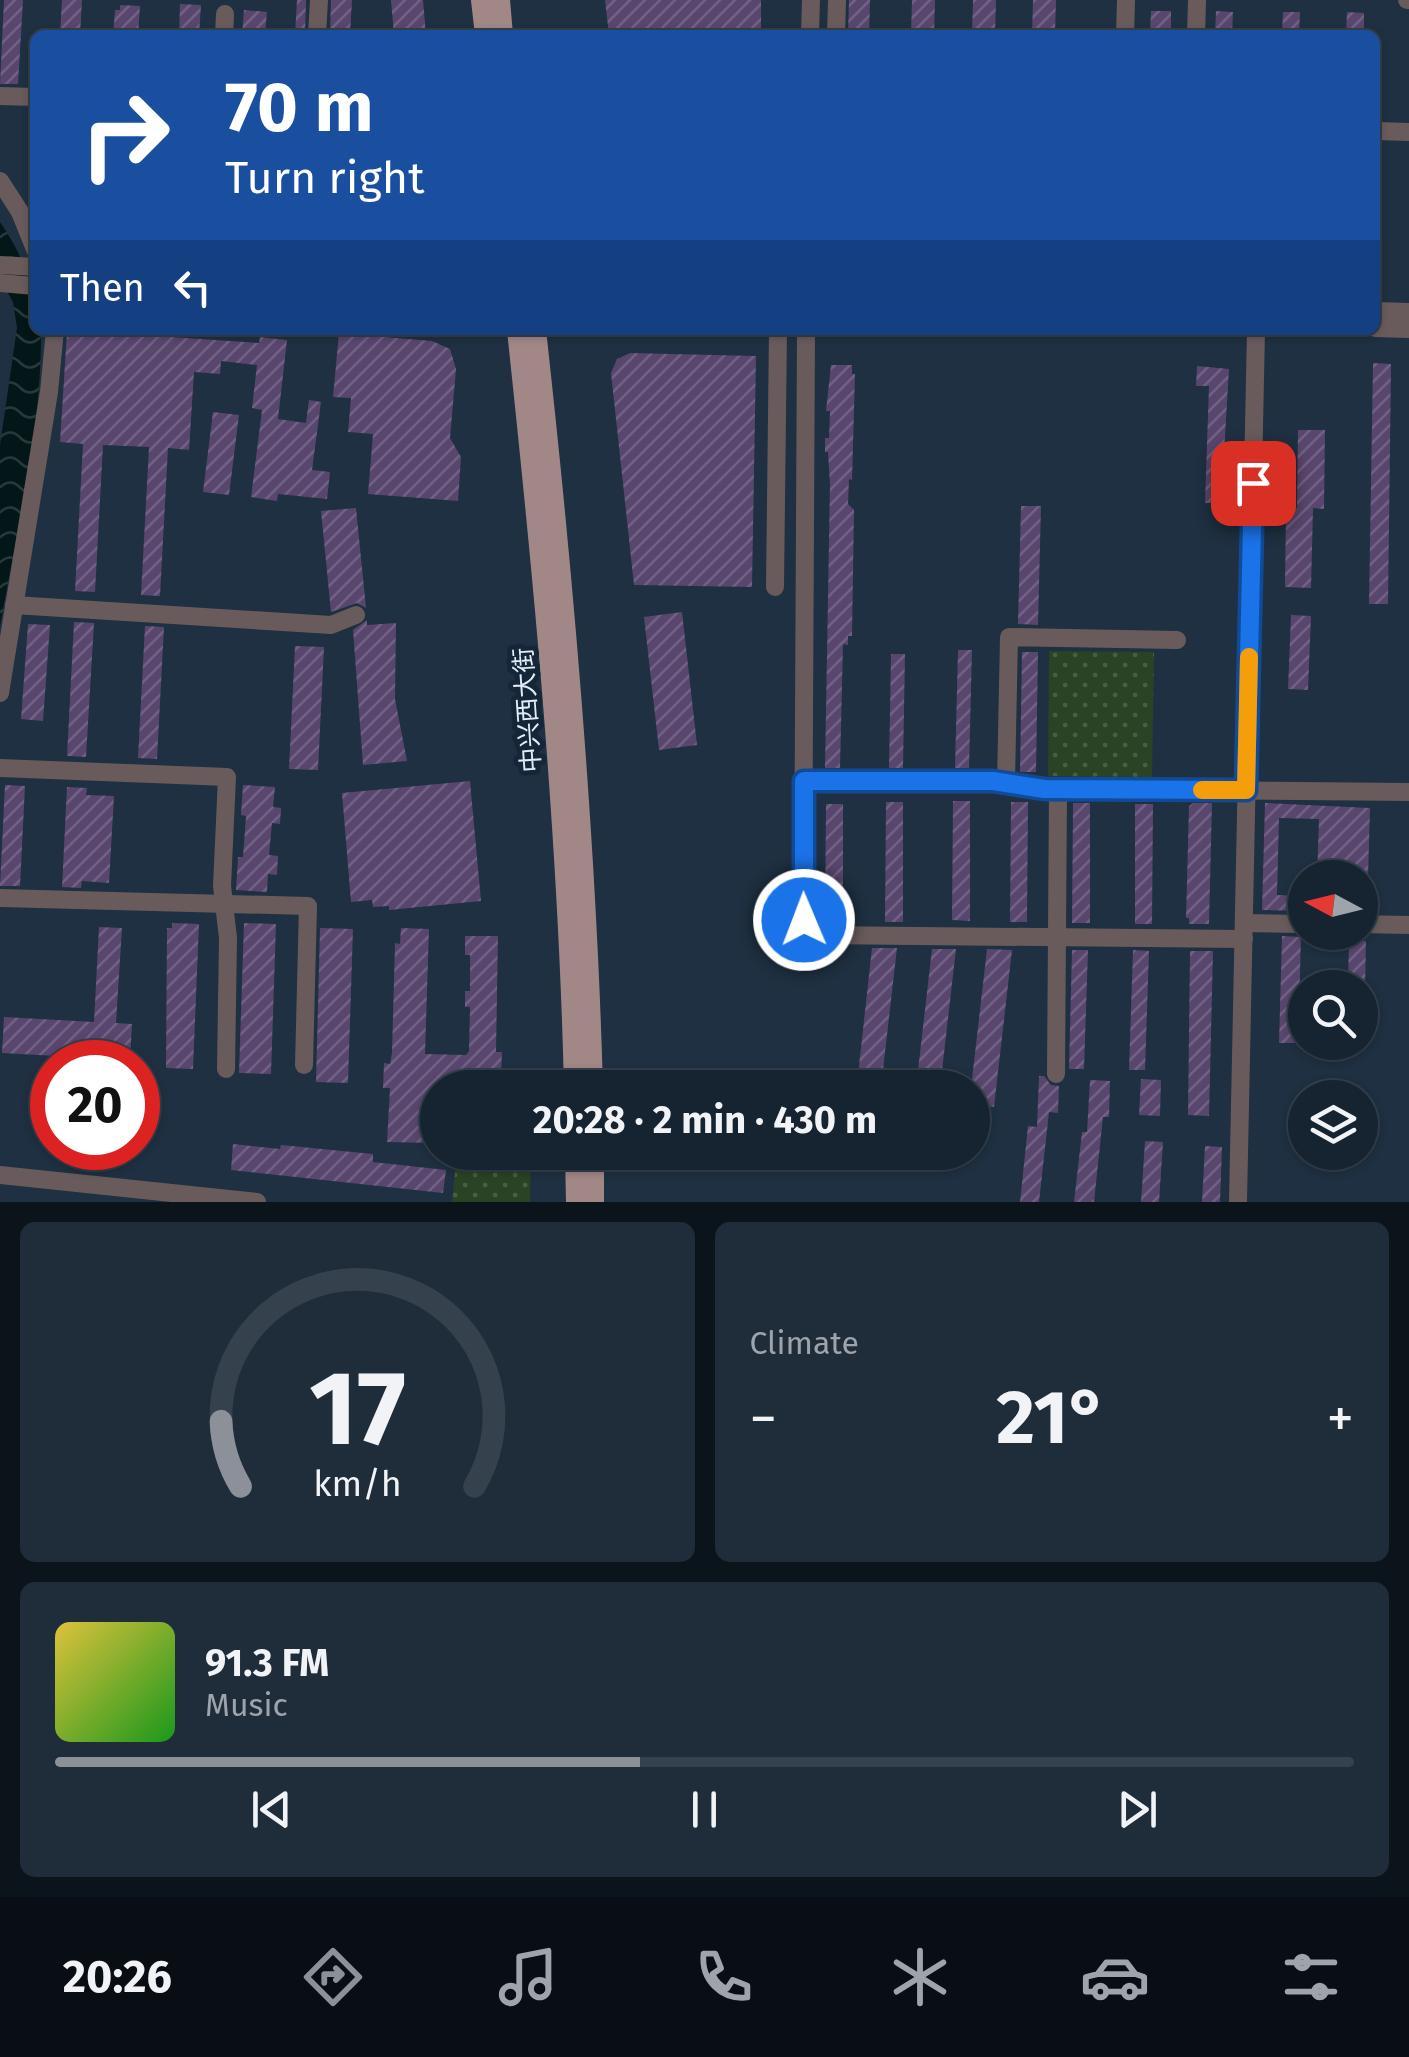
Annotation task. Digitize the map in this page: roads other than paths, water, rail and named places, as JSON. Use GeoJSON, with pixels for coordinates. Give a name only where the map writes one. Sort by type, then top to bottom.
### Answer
{"type":"FeatureCollection","features":[{"type":"Feature","properties":{"kind":"main road"},"geometry":{"type":"LineString","coordinates":[[482,0],[485,30]]}},
{"type":"Feature","properties":{"kind":"main road"},"geometry":{"type":"LineString","coordinates":[[499,0],[502,30]]}},
{"type":"Feature","properties":{"kind":"main road","name":"中兴西大街"},"geometry":{"type":"LineString","coordinates":[[519,335],[557,716],[574,1070]]}},
{"type":"Feature","properties":{"kind":"main road","name":"中兴西大街"},"geometry":{"type":"LineString","coordinates":[[536,335],[575,734],[591,1070]]}},
{"type":"Feature","properties":{"kind":"main road"},"geometry":{"type":"LineString","coordinates":[[576,1170],[577,1202]]}},
{"type":"Feature","properties":{"kind":"main road"},"geometry":{"type":"LineString","coordinates":[[593,1170],[594,1202]]}},
{"type":"Feature","properties":{"kind":"street"},"geometry":{"type":"LineString","coordinates":[[317,30],[319,0]]}},
{"type":"Feature","properties":{"kind":"street"},"geometry":{"type":"LineString","coordinates":[[810,30],[811,0]]}},
{"type":"Feature","properties":{"kind":"street"},"geometry":{"type":"LineString","coordinates":[[836,30],[837,0]]}},
{"type":"Feature","properties":{"kind":"street"},"geometry":{"type":"LineString","coordinates":[[1126,0],[1126,30]]}},
{"type":"Feature","properties":{"kind":"street"},"geometry":{"type":"LineString","coordinates":[[1196,30],[1197,0]]}},
{"type":"Feature","properties":{"kind":"street"},"geometry":{"type":"LineString","coordinates":[[224,30],[225,14]]}},
{"type":"Feature","properties":{"kind":"street"},"geometry":{"type":"LineString","coordinates":[[0,96],[30,98]]}},
{"type":"Feature","properties":{"kind":"street"},"geometry":{"type":"LineString","coordinates":[[1380,131],[1409,132]]}},
{"type":"Feature","properties":{"kind":"street"},"geometry":{"type":"LineString","coordinates":[[0,181],[20,212],[30,250]]}},
{"type":"Feature","properties":{"kind":"street"},"geometry":{"type":"LineString","coordinates":[[0,265],[30,261]]}},
{"type":"Feature","properties":{"kind":"street"},"geometry":{"type":"LineString","coordinates":[[0,283],[30,286]]}},
{"type":"Feature","properties":{"kind":"street"},"geometry":{"type":"LineString","coordinates":[[1380,311],[1409,312]]}},
{"type":"Feature","properties":{"kind":"street"},"geometry":{"type":"LineString","coordinates":[[1380,328],[1409,329]]}},
{"type":"Feature","properties":{"kind":"street"},"geometry":{"type":"LineString","coordinates":[[0,693],[55,335]]}},
{"type":"Feature","properties":{"kind":"street"},"geometry":{"type":"LineString","coordinates":[[774,587],[778,335]]}},
{"type":"Feature","properties":{"kind":"street"},"geometry":{"type":"LineString","coordinates":[[806,335],[806,926],[816,935],[1057,937],[1288,926]]}},
{"type":"Feature","properties":{"kind":"street"},"geometry":{"type":"LineString","coordinates":[[1238,1202],[1256,335]]}},
{"type":"Feature","properties":{"kind":"street"},"geometry":{"type":"LineString","coordinates":[[14,606],[330,624],[356,616]]}},
{"type":"Feature","properties":{"kind":"street"},"geometry":{"type":"LineString","coordinates":[[1006,782],[1009,637],[1176,640]]}},
{"type":"Feature","properties":{"kind":"street"},"geometry":{"type":"LineString","coordinates":[[0,768],[227,777],[226,1069]]}},
{"type":"Feature","properties":{"kind":"street"},"geometry":{"type":"LineString","coordinates":[[804,781],[1006,782],[1058,789],[1409,792]]}},
{"type":"Feature","properties":{"kind":"street"},"geometry":{"type":"LineString","coordinates":[[1056,1074],[1058,789]]}},
{"type":"Feature","properties":{"kind":"street"},"geometry":{"type":"LineString","coordinates":[[0,898],[308,906],[304,1066]]}},
{"type":"Feature","properties":{"kind":"street"},"geometry":{"type":"LineString","coordinates":[[1378,924],[1409,924]]}},
{"type":"Feature","properties":{"kind":"street"},"geometry":{"type":"LineString","coordinates":[[0,1175],[257,1202]]}},
{"type":"Feature","properties":{"kind":"water"},"geometry":{"type":"Polygon","coordinates":[[[0,222],[27,273],[30,335],[41,335],[33,442],[0,626],[0,445],[17,328],[13,302],[0,279],[0,222]]]}}]}
